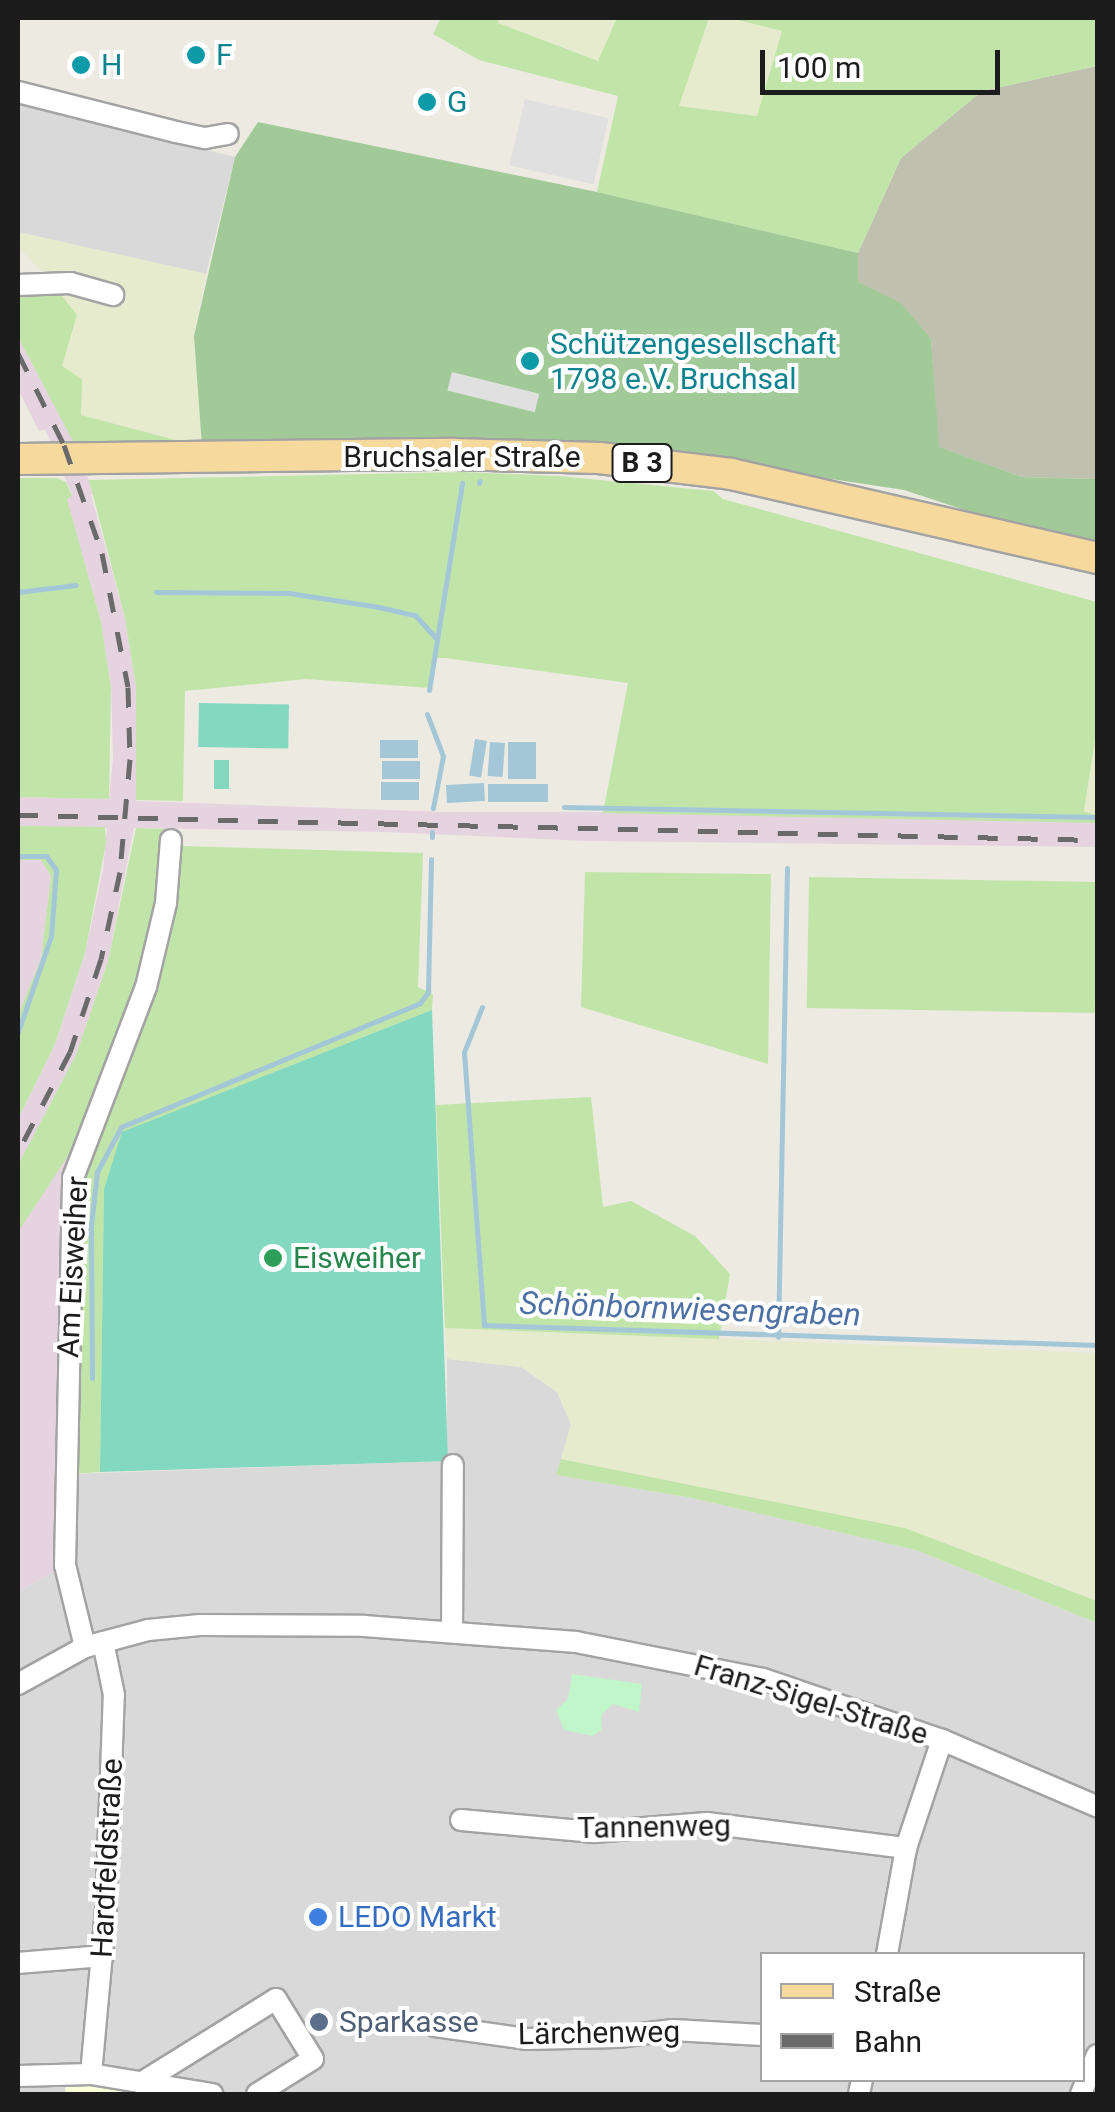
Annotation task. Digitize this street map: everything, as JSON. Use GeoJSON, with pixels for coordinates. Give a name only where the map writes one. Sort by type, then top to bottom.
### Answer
{"type":"FeatureCollection","features":[{"type":"Feature","properties":{"kind":"main road","name":"Bruchsaler Straße"},"geometry":{"type":"LineString","coordinates":[[18,460],[454,454],[599,458],[731,474],[1098,558]]}},
{"type":"Feature","properties":{"kind":"street"},"geometry":{"type":"LineString","coordinates":[[18,92],[204,138],[228,134]]}},
{"type":"Feature","properties":{"kind":"street"},"geometry":{"type":"LineString","coordinates":[[18,285],[70,284],[113,295]]}},
{"type":"Feature","properties":{"kind":"street","name":"Am Eisweiher"},"geometry":{"type":"LineString","coordinates":[[94,1644],[65,1565],[74,1178],[146,987],[166,904],[171,840]]}},
{"type":"Feature","properties":{"kind":"street"},"geometry":{"type":"LineString","coordinates":[[452,1632],[453,1466]]}},
{"type":"Feature","properties":{"kind":"street","name":"Franz-Sigel-Straße"},"geometry":{"type":"LineString","coordinates":[[18,1684],[94,1644],[148,1630],[200,1625],[452,1632],[576,1642],[710,1666],[942,1740],[1098,1807]]}},
{"type":"Feature","properties":{"kind":"street","name":"Hardfeldstraße"},"geometry":{"type":"LineString","coordinates":[[91,2074],[103,1956],[114,1695],[94,1644]]}},
{"type":"Feature","properties":{"kind":"street"},"geometry":{"type":"LineString","coordinates":[[886,1952],[906,1848],[942,1740]]}},
{"type":"Feature","properties":{"kind":"street","name":"Tannenweg"},"geometry":{"type":"LineString","coordinates":[[461,1820],[594,1832],[707,1823],[906,1848]]}},
{"type":"Feature","properties":{"kind":"street"},"geometry":{"type":"LineString","coordinates":[[18,1963],[103,1956]]}},
{"type":"Feature","properties":{"kind":"street"},"geometry":{"type":"LineString","coordinates":[[141,2083],[276,2000],[313,2059],[257,2094]]}},
{"type":"Feature","properties":{"kind":"street","name":"Lärchenweg"},"geometry":{"type":"LineString","coordinates":[[436,2026],[526,2039],[603,2038],[672,2030],[760,2035]]}},
{"type":"Feature","properties":{"kind":"street"},"geometry":{"type":"LineString","coordinates":[[1081,2094],[1097,2056]]}},
{"type":"Feature","properties":{"kind":"street"},"geometry":{"type":"LineString","coordinates":[[18,2076],[91,2074],[212,2094]]}},
{"type":"Feature","properties":{"kind":"shaded area"},"geometry":{"type":"Polygon","coordinates":[[[500,18],[617,18],[599,61],[497,23],[500,18]]]}},
{"type":"Feature","properties":{"kind":"shaded area"},"geometry":{"type":"Polygon","coordinates":[[[709,18],[730,18],[782,31],[758,116],[679,106],[709,18]]]}},
{"type":"Feature","properties":{"kind":"shaded area"},"geometry":{"type":"Polygon","coordinates":[[[1097,66],[1097,479],[1022,477],[938,447],[931,339],[858,282],[858,253],[901,158],[982,91],[1097,66]]]}},
{"type":"Feature","properties":{"kind":"shaded area"},"geometry":{"type":"Polygon","coordinates":[[[525,99],[609,118],[593,185],[510,165],[525,99]]]}},
{"type":"Feature","properties":{"kind":"shaded area"},"geometry":{"type":"Polygon","coordinates":[[[18,103],[235,157],[206,274],[18,232],[18,103]]]}},
{"type":"Feature","properties":{"kind":"shaded area"},"geometry":{"type":"Polygon","coordinates":[[[18,232],[206,274],[194,336],[202,447],[81,415],[62,367],[45,275],[18,247],[18,232]]]}},
{"type":"Feature","properties":{"kind":"shaded area"},"geometry":{"type":"Polygon","coordinates":[[[18,337],[68,427],[94,493],[91,495],[125,618],[136,687],[136,801],[445,812],[862,812],[1097,823],[1097,847],[587,841],[384,832],[134,828],[108,961],[76,1056],[18,1165],[18,1119],[55,1044],[85,953],[103,869],[107,828],[18,826],[18,797],[109,799],[113,758],[111,688],[101,622],[66,498],[72,495],[45,429],[39,431],[18,389],[18,337]]]}},
{"type":"Feature","properties":{"kind":"shaded area"},"geometry":{"type":"Polygon","coordinates":[[[452,372],[539,394],[535,412],[447,390],[452,372]]]}},
{"type":"Feature","properties":{"kind":"shaded area"},"geometry":{"type":"Polygon","coordinates":[[[1097,727],[1097,816],[1088,816],[1084,811],[1097,727]]]}},
{"type":"Feature","properties":{"kind":"shaded area"},"geometry":{"type":"Polygon","coordinates":[[[18,860],[41,860],[51,876],[41,959],[18,1015],[18,860]]]}},
{"type":"Feature","properties":{"kind":"shaded area"},"geometry":{"type":"Polygon","coordinates":[[[70,1151],[76,1203],[65,1565],[18,1592],[18,1232],[70,1151]]]}},
{"type":"Feature","properties":{"kind":"shaded area"},"geometry":{"type":"Polygon","coordinates":[[[445,1328],[1097,1353],[1097,1601],[905,1528],[561,1459],[571,1424],[557,1392],[521,1367],[447,1359],[445,1328]]]}},
{"type":"Feature","properties":{"kind":"shaded area"},"geometry":{"type":"Polygon","coordinates":[[[447,1359],[521,1367],[557,1392],[571,1424],[557,1475],[692,1498],[916,1550],[1097,1623],[1097,2094],[18,2094],[18,1592],[65,1565],[71,1474],[447,1461],[447,1359]]]}},
{"type":"Feature","properties":{"kind":"shaded area"},"geometry":{"type":"Polygon","coordinates":[[[66,2082],[142,2094],[65,2094],[66,2082]]]}},
{"type":"Feature","properties":{"kind":"green space"},"geometry":{"type":"Polygon","coordinates":[[[441,18],[500,18],[498,23],[598,61],[617,18],[709,18],[679,106],[757,116],[782,31],[730,18],[1097,18],[1097,66],[982,91],[901,158],[858,253],[597,192],[618,96],[479,60],[433,34],[441,18]]]}},
{"type":"Feature","properties":{"kind":"green space"},"geometry":{"type":"Polygon","coordinates":[[[258,122],[597,192],[858,253],[858,282],[901,303],[931,339],[939,447],[1022,477],[1097,479],[1097,546],[1016,527],[904,490],[582,441],[202,447],[194,336],[235,157],[258,122]]]}},
{"type":"Feature","properties":{"kind":"green space"},"geometry":{"type":"Polygon","coordinates":[[[54,286],[77,315],[62,366],[82,379],[81,415],[202,447],[75,445],[18,337],[18,290],[54,286]]]}},
{"type":"Feature","properties":{"kind":"green space"},"geometry":{"type":"Polygon","coordinates":[[[463,472],[559,476],[713,491],[723,499],[1097,602],[1097,727],[1084,811],[1097,816],[1097,823],[603,813],[628,683],[445,658],[437,658],[431,688],[306,679],[185,691],[183,801],[136,800],[136,687],[125,618],[89,480],[463,472]]]}},
{"type":"Feature","properties":{"kind":"green space"},"geometry":{"type":"Polygon","coordinates":[[[18,478],[57,478],[66,482],[72,496],[67,499],[101,622],[111,688],[109,799],[18,797],[18,478]]]}},
{"type":"Feature","properties":{"kind":"green space"},"geometry":{"type":"Polygon","coordinates":[[[199,703],[289,705],[288,749],[198,747],[199,703]]]}},
{"type":"Feature","properties":{"kind":"green space"},"geometry":{"type":"Polygon","coordinates":[[[214,760],[229,760],[229,789],[214,789],[214,760]]]}},
{"type":"Feature","properties":{"kind":"green space"},"geometry":{"type":"Polygon","coordinates":[[[18,826],[105,827],[106,843],[85,953],[55,1044],[18,1119],[18,1015],[41,959],[51,876],[41,860],[18,860],[18,826]]]}},
{"type":"Feature","properties":{"kind":"green space"},"geometry":{"type":"Polygon","coordinates":[[[136,828],[167,829],[183,846],[423,853],[418,987],[433,994],[432,1010],[123,1132],[104,1189],[100,1472],[71,1474],[76,1203],[70,1153],[18,1232],[18,1165],[76,1055],[108,961],[136,828]]]}},
{"type":"Feature","properties":{"kind":"green space"},"geometry":{"type":"Polygon","coordinates":[[[585,872],[771,874],[768,1064],[581,1007],[585,872]]]}},
{"type":"Feature","properties":{"kind":"green space"},"geometry":{"type":"Polygon","coordinates":[[[809,877],[1097,882],[1095,1013],[807,1008],[809,877]]]}},
{"type":"Feature","properties":{"kind":"green space","name":"Eisweiher"},"geometry":{"type":"Polygon","coordinates":[[[432,1010],[448,1461],[100,1472],[104,1189],[122,1132],[432,1010]]]}},
{"type":"Feature","properties":{"kind":"green space"},"geometry":{"type":"Polygon","coordinates":[[[591,1097],[603,1207],[631,1201],[695,1236],[730,1274],[719,1339],[445,1328],[436,1105],[591,1097]]]}},
{"type":"Feature","properties":{"kind":"green space"},"geometry":{"type":"Polygon","coordinates":[[[561,1459],[905,1528],[1097,1601],[1097,1623],[916,1550],[692,1498],[556,1475],[561,1459]]]}},
{"type":"Feature","properties":{"kind":"green space"},"geometry":{"type":"Polygon","coordinates":[[[572,1674],[642,1684],[639,1712],[613,1704],[602,1714],[601,1730],[593,1736],[564,1730],[556,1710],[568,1699],[572,1674]]]}},
{"type":"Feature","properties":{"kind":"water"},"geometry":{"type":"Polygon","coordinates":[[[475,739],[487,741],[481,777],[469,776],[475,739]]]}},
{"type":"Feature","properties":{"kind":"water"},"geometry":{"type":"Polygon","coordinates":[[[380,740],[418,740],[418,758],[380,758],[380,740]]]}},
{"type":"Feature","properties":{"kind":"water"},"geometry":{"type":"Polygon","coordinates":[[[490,742],[505,743],[503,777],[488,776],[490,742]]]}},
{"type":"Feature","properties":{"kind":"water"},"geometry":{"type":"Polygon","coordinates":[[[508,742],[536,742],[536,779],[508,779],[508,742]]]}},
{"type":"Feature","properties":{"kind":"water"},"geometry":{"type":"Polygon","coordinates":[[[382,761],[420,761],[420,779],[382,779],[382,761]]]}},
{"type":"Feature","properties":{"kind":"water"},"geometry":{"type":"Polygon","coordinates":[[[381,782],[419,782],[419,800],[381,800],[381,782]]]}},
{"type":"Feature","properties":{"kind":"water"},"geometry":{"type":"Polygon","coordinates":[[[484,783],[485,801],[447,803],[446,785],[484,783]]]}},
{"type":"Feature","properties":{"kind":"water"},"geometry":{"type":"Polygon","coordinates":[[[488,784],[548,784],[548,802],[488,802],[488,784]]]}},
{"type":"Feature","properties":{"kind":"waterway"},"geometry":{"type":"LineString","coordinates":[[429,690],[462,483]]}},
{"type":"Feature","properties":{"kind":"waterway"},"geometry":{"type":"LineString","coordinates":[[18,592],[76,585]]}},
{"type":"Feature","properties":{"kind":"waterway"},"geometry":{"type":"LineString","coordinates":[[156,592],[289,593],[379,607],[415,615],[436,638]]}},
{"type":"Feature","properties":{"kind":"waterway"},"geometry":{"type":"LineString","coordinates":[[427,714],[443,756],[433,808]]}},
{"type":"Feature","properties":{"kind":"waterway"},"geometry":{"type":"LineString","coordinates":[[564,807],[1098,817]]}},
{"type":"Feature","properties":{"kind":"waterway"},"geometry":{"type":"LineString","coordinates":[[432,832],[432,837]]}},
{"type":"Feature","properties":{"kind":"waterway"},"geometry":{"type":"LineString","coordinates":[[18,856],[46,856],[56,870],[51,936],[18,1032]]}},
{"type":"Feature","properties":{"kind":"waterway"},"geometry":{"type":"LineString","coordinates":[[92,1378],[91,1226],[97,1172],[121,1127],[420,1003],[428,992],[431,859]]}},
{"type":"Feature","properties":{"kind":"waterway"},"geometry":{"type":"LineString","coordinates":[[778,1337],[787,868]]}},
{"type":"Feature","properties":{"kind":"waterway","name":"Schönbornwiesengraben"},"geometry":{"type":"LineString","coordinates":[[482,1007],[464,1052],[484,1325],[1098,1345]]}},
{"type":"Feature","properties":{"kind":"railway"},"geometry":{"type":"LineString","coordinates":[[18,353],[64,445],[102,553],[128,687],[130,759],[120,872],[101,959],[70,1052],[18,1152]]}},
{"type":"Feature","properties":{"kind":"railway"},"geometry":{"type":"LineString","coordinates":[[18,815],[1098,840]]}},
{"type":"Feature","properties":{"kind":"place","name":"F"},"geometry":{"type":"Point","coordinates":[196,55]}},
{"type":"Feature","properties":{"kind":"place","name":"H"},"geometry":{"type":"Point","coordinates":[81,65]}},
{"type":"Feature","properties":{"kind":"place","name":"G"},"geometry":{"type":"Point","coordinates":[427,102]}},
{"type":"Feature","properties":{"kind":"place","name":"Schützengesellschaft 1798 e.V. Bruchsal"},"geometry":{"type":"Point","coordinates":[530,361]}},
{"type":"Feature","properties":{"kind":"place","name":"Eisweiher"},"geometry":{"type":"Point","coordinates":[273,1258]}},
{"type":"Feature","properties":{"kind":"place","name":"LEDO Markt"},"geometry":{"type":"Point","coordinates":[318,1917]}},
{"type":"Feature","properties":{"kind":"place","name":"Sparkasse"},"geometry":{"type":"Point","coordinates":[319,2022]}}]}
